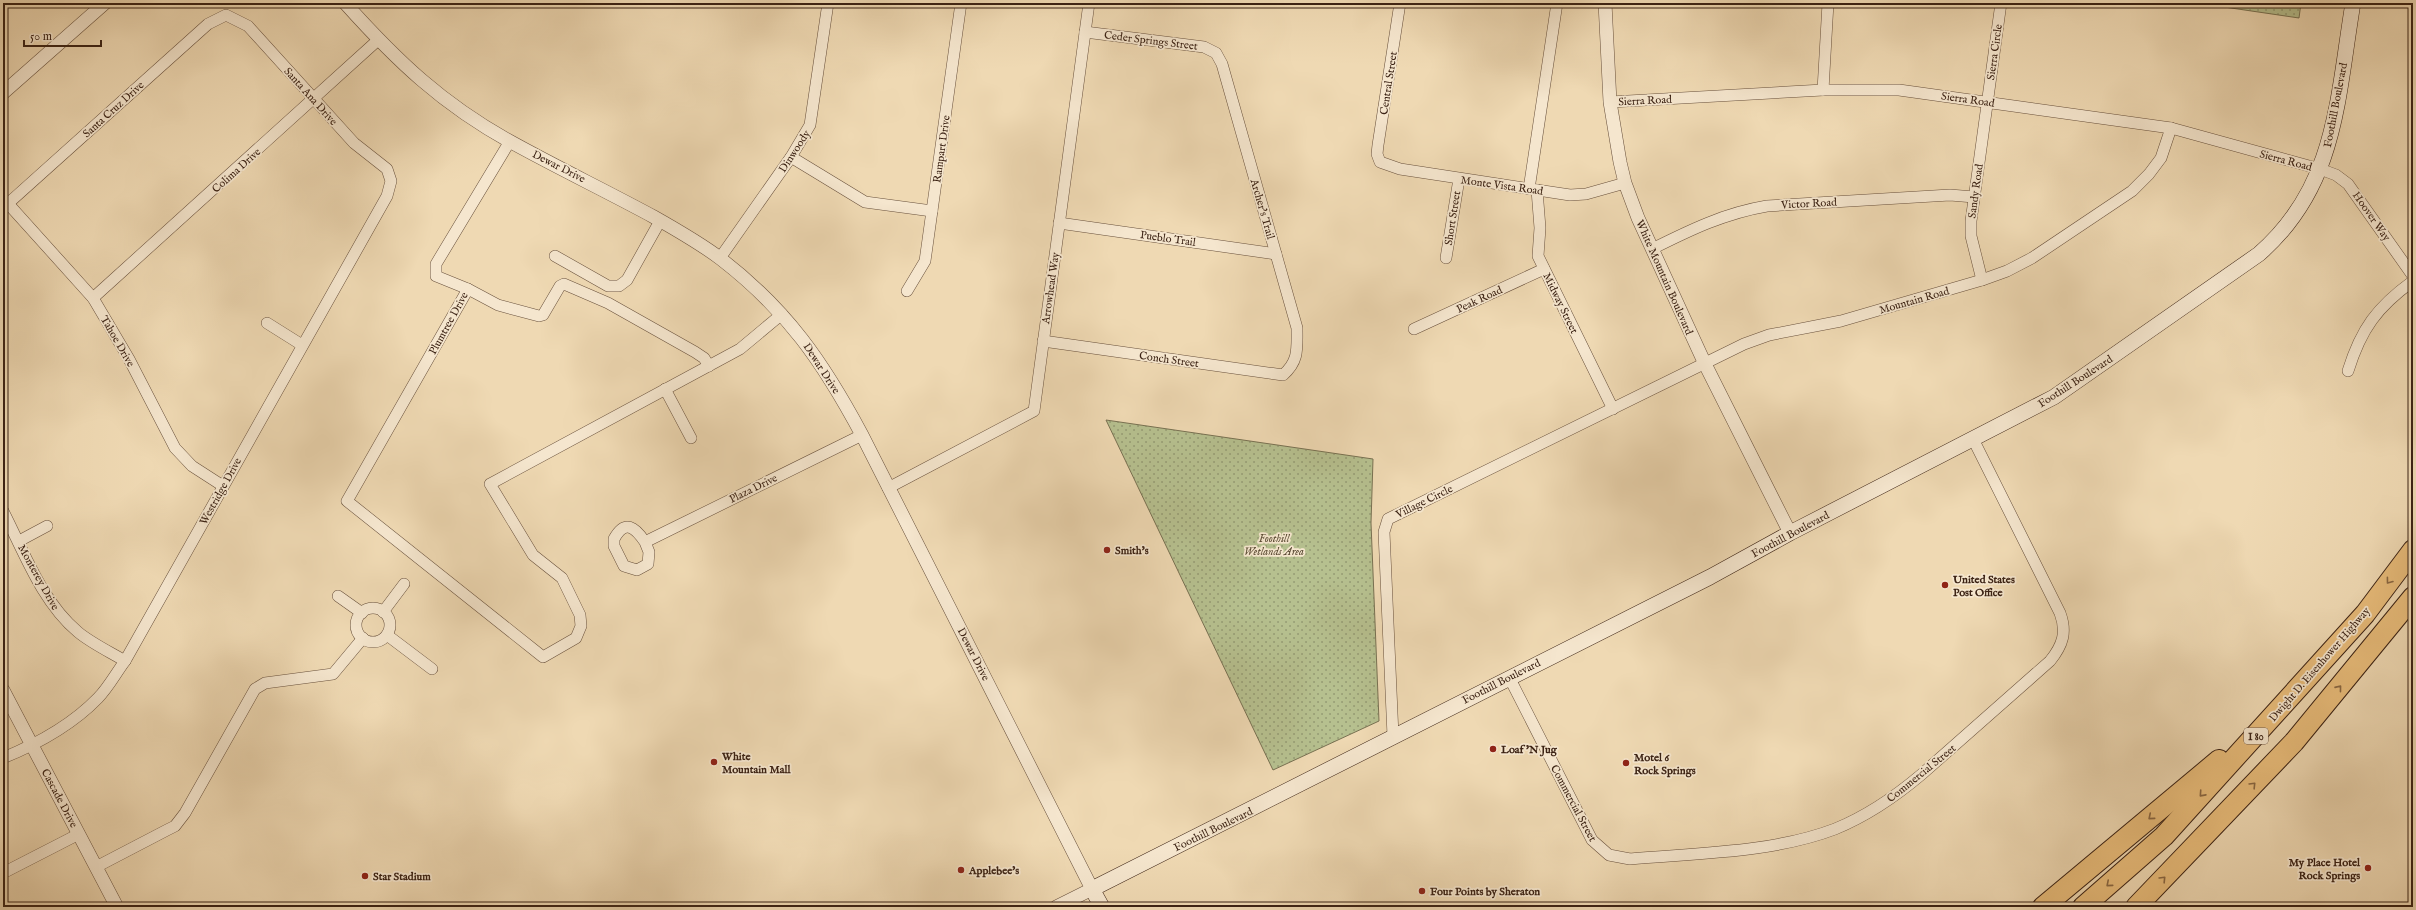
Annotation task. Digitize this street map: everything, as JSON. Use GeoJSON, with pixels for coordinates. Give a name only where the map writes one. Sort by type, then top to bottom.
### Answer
{"type":"FeatureCollection","features":[{"type":"Feature","properties":{"kind":"highway","name":"Dwight D. Eisenhower Highway"},"geometry":{"type":"LineString","coordinates":[[2083,907],[2164,836],[2278,712],[2365,614],[2413,550]]}},
{"type":"Feature","properties":{"kind":"highway"},"geometry":{"type":"LineString","coordinates":[[2136,907],[2294,742],[2413,597]]}},
{"type":"Feature","properties":{"kind":"highway"},"geometry":{"type":"LineString","coordinates":[[2043,907],[2278,712]]}},
{"type":"Feature","properties":{"kind":"main road","name":"Foothill Boulevard"},"geometry":{"type":"LineString","coordinates":[[1092,889],[1244,814],[1509,677],[1710,577],[1790,533],[2054,397],[2259,254],[2288,226],[2301,208],[2320,169],[2330,136],[2353,3]]}},
{"type":"Feature","properties":{"kind":"main road","name":"Dewar Drive"},"geometry":{"type":"LineString","coordinates":[[1092,889],[1102,907]]}},
{"type":"Feature","properties":{"kind":"street"},"geometry":{"type":"LineString","coordinates":[[5,86],[105,3]]}},
{"type":"Feature","properties":{"kind":"street","name":"Dewar Drive"},"geometry":{"type":"LineString","coordinates":[[345,3],[401,63],[440,97],[510,141],[587,180],[660,221],[720,258],[752,284],[782,314],[816,356],[862,434],[888,488],[1015,734],[1092,889]]}},
{"type":"Feature","properties":{"kind":"street","name":"Dinwoody"},"geometry":{"type":"LineString","coordinates":[[720,258],[791,157],[810,125],[828,3]]}},
{"type":"Feature","properties":{"kind":"street","name":"Rampart Drive"},"geometry":{"type":"LineString","coordinates":[[907,291],[925,261],[961,3]]}},
{"type":"Feature","properties":{"kind":"street","name":"Arrowhead Way"},"geometry":{"type":"LineString","coordinates":[[888,488],[1034,411],[1089,3]]}},
{"type":"Feature","properties":{"kind":"street","name":"Central Street"},"geometry":{"type":"LineString","coordinates":[[1380,162],[1377,154],[1378,145],[1400,3]]}},
{"type":"Feature","properties":{"kind":"street","name":"Midway Street"},"geometry":{"type":"LineString","coordinates":[[1557,3],[1533,190],[1540,228],[1537,248],[1544,270],[1613,409]]}},
{"type":"Feature","properties":{"kind":"street","name":"White Mountain Boulevard"},"geometry":{"type":"LineString","coordinates":[[1605,3],[1610,102],[1625,183],[1652,249],[1705,364],[1790,533]]}},
{"type":"Feature","properties":{"kind":"street"},"geometry":{"type":"LineString","coordinates":[[1823,90],[1828,3]]}},
{"type":"Feature","properties":{"kind":"street","name":"Sierra Circle"},"geometry":{"type":"LineString","coordinates":[[1988,102],[2001,3]]}},
{"type":"Feature","properties":{"kind":"street","name":"Santa Ana Drive"},"geometry":{"type":"LineString","coordinates":[[226,15],[248,26],[354,143],[387,169],[391,181]]}},
{"type":"Feature","properties":{"kind":"street","name":"Santa Cruz Drive"},"geometry":{"type":"LineString","coordinates":[[5,203],[208,24],[226,15]]}},
{"type":"Feature","properties":{"kind":"street","name":"Ceder Springs Street"},"geometry":{"type":"LineString","coordinates":[[1085,32],[1204,47],[1216,53]]}},
{"type":"Feature","properties":{"kind":"street","name":"Colima Drive"},"geometry":{"type":"LineString","coordinates":[[93,298],[378,40]]}},
{"type":"Feature","properties":{"kind":"street","name":"Archer's Trail"},"geometry":{"type":"LineString","coordinates":[[1216,53],[1222,64],[1297,328],[1297,353],[1292,367]]}},
{"type":"Feature","properties":{"kind":"street","name":"Sierra Road"},"geometry":{"type":"LineString","coordinates":[[1610,102],[1823,90],[1899,90],[2171,128],[2320,169]]}},
{"type":"Feature","properties":{"kind":"street","name":"Sandy Road"},"geometry":{"type":"LineString","coordinates":[[1982,280],[1971,236],[1974,197],[1988,102]]}},
{"type":"Feature","properties":{"kind":"street","name":"Mountain Road"},"geometry":{"type":"LineString","coordinates":[[1613,409],[1744,344],[1769,335],[1841,321],[1982,280],[2032,258],[2132,191],[2149,174],[2161,158],[2171,128]]}},
{"type":"Feature","properties":{"kind":"street","name":"Plumtree Drive"},"geometry":{"type":"LineString","coordinates":[[510,141],[436,264],[436,276],[468,289],[347,501],[543,657],[576,638],[581,626],[580,614],[562,578],[533,555],[510,520],[490,484],[665,389]]}},
{"type":"Feature","properties":{"kind":"street"},"geometry":{"type":"LineString","coordinates":[[791,157],[865,202],[932,211]]}},
{"type":"Feature","properties":{"kind":"street","name":"Monte Vista Road"},"geometry":{"type":"LineString","coordinates":[[1380,162],[1388,166],[1570,195],[1586,194],[1625,183]]}},
{"type":"Feature","properties":{"kind":"street","name":"Hoover Way"},"geometry":{"type":"LineString","coordinates":[[2320,169],[2336,175],[2348,184],[2413,276]]}},
{"type":"Feature","properties":{"kind":"street","name":"Short Street"},"geometry":{"type":"LineString","coordinates":[[1446,258],[1459,178]]}},
{"type":"Feature","properties":{"kind":"street","name":"Westridge Drive"},"geometry":{"type":"LineString","coordinates":[[3,758],[32,746],[74,719],[99,698],[125,661],[387,196],[391,181]]}},
{"type":"Feature","properties":{"kind":"street","name":"Victor Road"},"geometry":{"type":"LineString","coordinates":[[1652,249],[1713,219],[1738,211],[1767,206],[1950,195],[1974,197]]}},
{"type":"Feature","properties":{"kind":"street","name":"Tahoe Drive"},"geometry":{"type":"LineString","coordinates":[[5,203],[93,298],[129,358],[175,448],[192,466],[223,486]]}},
{"type":"Feature","properties":{"kind":"street"},"geometry":{"type":"LineString","coordinates":[[555,256],[608,286],[619,286],[627,280],[660,221]]}},
{"type":"Feature","properties":{"kind":"street","name":"Pueblo Trail"},"geometry":{"type":"LineString","coordinates":[[1059,223],[1276,254]]}},
{"type":"Feature","properties":{"kind":"street","name":"Peak Road"},"geometry":{"type":"LineString","coordinates":[[1414,329],[1544,270]]}},
{"type":"Feature","properties":{"kind":"street"},"geometry":{"type":"LineString","coordinates":[[2348,371],[2355,347],[2368,324],[2393,296],[2413,282]]}},
{"type":"Feature","properties":{"kind":"street"},"geometry":{"type":"LineString","coordinates":[[468,289],[498,305],[532,315],[543,315],[560,286],[564,284],[608,303],[688,348],[704,358],[709,366]]}},
{"type":"Feature","properties":{"kind":"street"},"geometry":{"type":"LineString","coordinates":[[691,438],[665,389],[748,345],[782,314]]}},
{"type":"Feature","properties":{"kind":"street"},"geometry":{"type":"LineString","coordinates":[[267,323],[302,345]]}},
{"type":"Feature","properties":{"kind":"street","name":"Conch Street"},"geometry":{"type":"LineString","coordinates":[[1043,341],[1282,376],[1292,367]]}},
{"type":"Feature","properties":{"kind":"street","name":"Village Circle"},"geometry":{"type":"LineString","coordinates":[[1393,736],[1384,532],[1388,519],[1613,409]]}},
{"type":"Feature","properties":{"kind":"street","name":"Plaza Drive"},"geometry":{"type":"LineString","coordinates":[[645,542],[862,434]]}},
{"type":"Feature","properties":{"kind":"street","name":"Commercial Street"},"geometry":{"type":"LineString","coordinates":[[1509,677],[1592,840],[1609,855],[1630,859],[1767,846],[1800,840],[1835,829],[1870,812],[1901,792],[2045,666],[2058,651],[2064,640],[2064,626],[2060,613],[1973,439]]}},
{"type":"Feature","properties":{"kind":"street","name":"Monterey Drive"},"geometry":{"type":"LineString","coordinates":[[3,511],[51,602],[63,618],[79,633],[125,661]]}},
{"type":"Feature","properties":{"kind":"street"},"geometry":{"type":"LineString","coordinates":[[19,541],[47,526]]}},
{"type":"Feature","properties":{"kind":"street"},"geometry":{"type":"LineString","coordinates":[[383,612],[404,584]]}},
{"type":"Feature","properties":{"kind":"street"},"geometry":{"type":"LineString","coordinates":[[338,596],[362,613]]}},
{"type":"Feature","properties":{"kind":"street"},"geometry":{"type":"LineString","coordinates":[[372,608],[383,612],[390,621],[390,629],[387,635],[381,640],[374,642],[363,638],[357,629],[357,621],[362,613],[372,608]]}},
{"type":"Feature","properties":{"kind":"street"},"geometry":{"type":"LineString","coordinates":[[387,635],[432,669]]}},
{"type":"Feature","properties":{"kind":"street"},"geometry":{"type":"LineString","coordinates":[[96,866],[167,830],[177,822],[185,813],[255,689],[265,683],[334,674],[363,638]]}},
{"type":"Feature","properties":{"kind":"street","name":"Cascade Drive"},"geometry":{"type":"LineString","coordinates":[[3,690],[117,907]]}},
{"type":"Feature","properties":{"kind":"street"},"geometry":{"type":"LineString","coordinates":[[3,873],[79,834]]}},
{"type":"Feature","properties":{"kind":"street","name":"Foothill Boulevard"},"geometry":{"type":"LineString","coordinates":[[1056,907],[1092,889]]}},
{"type":"Feature","properties":{"kind":"green space"},"geometry":{"type":"Polygon","coordinates":[[[2197,3],[2301,3],[2299,18],[2197,3]]]}},
{"type":"Feature","properties":{"kind":"green space","name":"Foothill Wetlands Area"},"geometry":{"type":"Polygon","coordinates":[[[1106,420],[1373,459],[1371,523],[1379,721],[1273,770],[1106,420]]]}},
{"type":"Feature","properties":{"kind":"place","name":"Smith's"},"geometry":{"type":"Point","coordinates":[1107,550]}},
{"type":"Feature","properties":{"kind":"place","name":"United States Post Office"},"geometry":{"type":"Point","coordinates":[1945,585]}},
{"type":"Feature","properties":{"kind":"place","name":"Loaf 'N Jug"},"geometry":{"type":"Point","coordinates":[1493,749]}},
{"type":"Feature","properties":{"kind":"place","name":"White Mountain Mall"},"geometry":{"type":"Point","coordinates":[714,762]}},
{"type":"Feature","properties":{"kind":"place","name":"Motel 6 Rock Springs"},"geometry":{"type":"Point","coordinates":[1626,763]}},
{"type":"Feature","properties":{"kind":"place","name":"My Place Hotel Rock Springs"},"geometry":{"type":"Point","coordinates":[2368,868]}},
{"type":"Feature","properties":{"kind":"place","name":"Applebee's"},"geometry":{"type":"Point","coordinates":[961,870]}},
{"type":"Feature","properties":{"kind":"place","name":"Star Stadium"},"geometry":{"type":"Point","coordinates":[365,876]}},
{"type":"Feature","properties":{"kind":"place","name":"Four Points by Sheraton"},"geometry":{"type":"Point","coordinates":[1422,891]}}]}
